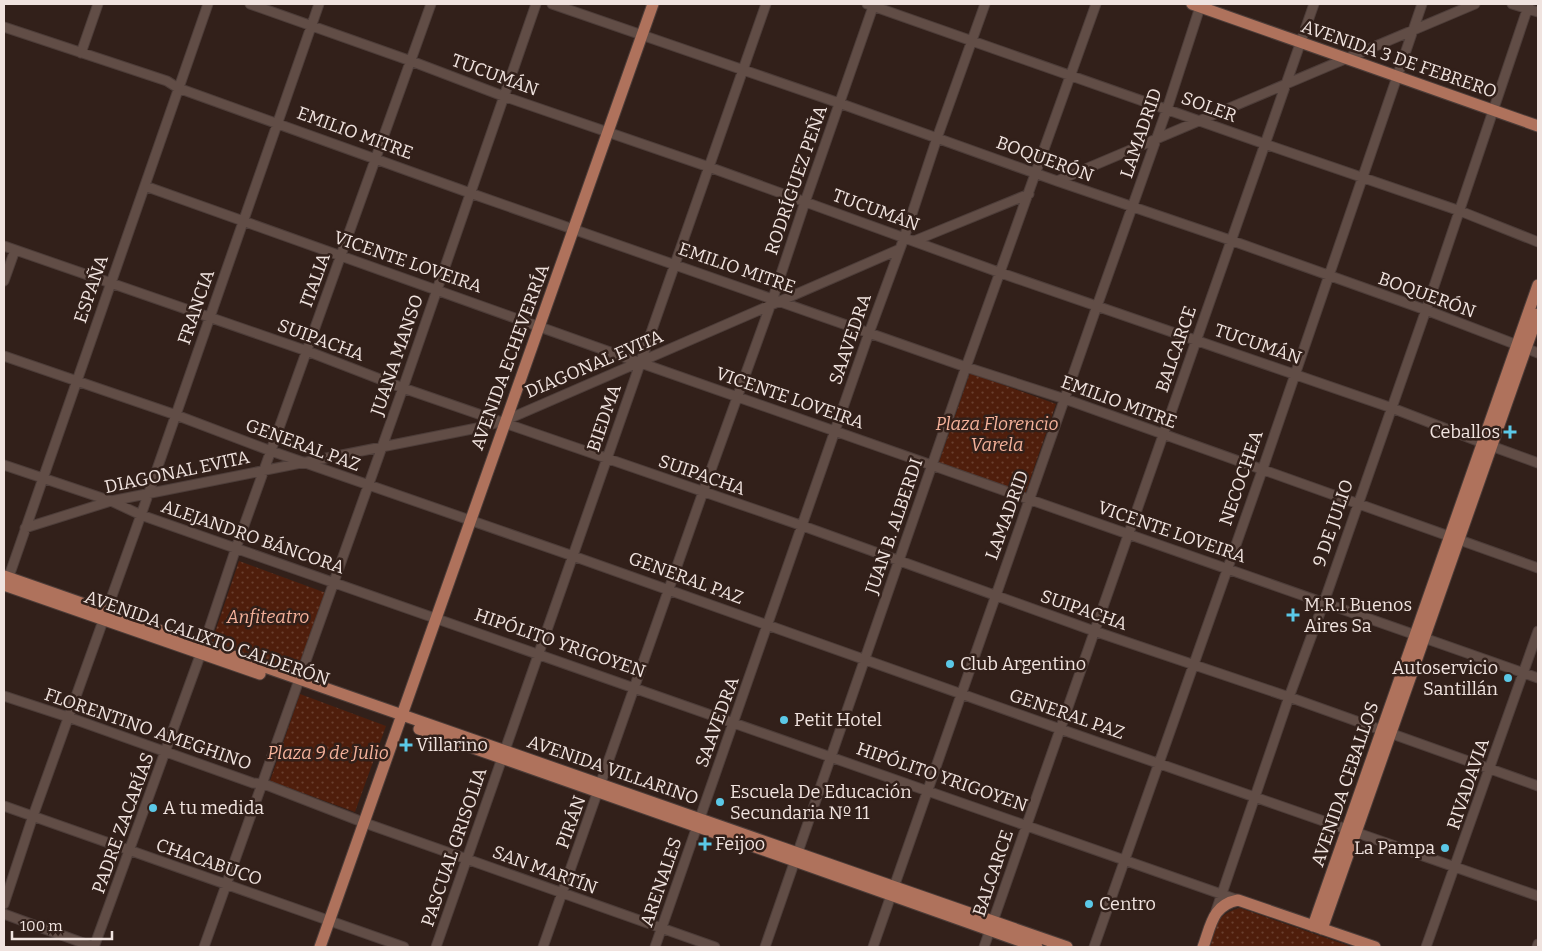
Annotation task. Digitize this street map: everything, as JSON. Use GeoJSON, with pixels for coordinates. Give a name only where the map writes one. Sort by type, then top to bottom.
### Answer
{"type":"FeatureCollection","features":[{"type":"Feature","properties":{"kind":"main road","name":"AVENIDA ECHEVERRÍA"},"geometry":{"type":"LineString","coordinates":[[320,947],[653,4]]}},
{"type":"Feature","properties":{"kind":"main road","name":"AVENIDA 3 DE FEBRERO"},"geometry":{"type":"LineString","coordinates":[[1198,5],[1300,43],[1348,58],[1538,126]]}},
{"type":"Feature","properties":{"kind":"main road","name":"AVENIDA CEBALLOS"},"geometry":{"type":"LineString","coordinates":[[1318,927],[1522,347],[1538,285]]}},
{"type":"Feature","properties":{"kind":"main road","name":"AVENIDA CEBALLOS"},"geometry":{"type":"LineString","coordinates":[[1522,347],[1538,314]]}},
{"type":"Feature","properties":{"kind":"main road","name":"AVENIDA CALIXTO CALDERÓN"},"geometry":{"type":"LineString","coordinates":[[5,583],[202,649],[401,719]]}},
{"type":"Feature","properties":{"kind":"main road","name":"AVENIDA VILLARINO"},"geometry":{"type":"LineString","coordinates":[[401,719],[992,926],[1067,947]]}},
{"type":"Feature","properties":{"kind":"main road","name":"HIPÓLITO YRIGOYEN"},"geometry":{"type":"LineString","coordinates":[[1238,900],[1375,947]]}},
{"type":"Feature","properties":{"kind":"main road"},"geometry":{"type":"LineString","coordinates":[[1216,911],[1226,903],[1238,900]]}},
{"type":"Feature","properties":{"kind":"main road","name":"9 DE JULIO"},"geometry":{"type":"LineString","coordinates":[[1204,947],[1216,911]]}},
{"type":"Feature","properties":{"kind":"main road","name":"AVENIDA VILLARINO"},"geometry":{"type":"LineString","coordinates":[[992,926],[1037,947]]}},
{"type":"Feature","properties":{"kind":"street"},"geometry":{"type":"LineString","coordinates":[[81,53],[98,4]]}},
{"type":"Feature","properties":{"kind":"street","name":"ESPAÑA"},"geometry":{"type":"LineString","coordinates":[[5,583],[208,4]]}},
{"type":"Feature","properties":{"kind":"street","name":"TUCUMÁN"},"geometry":{"type":"LineString","coordinates":[[250,4],[1001,273],[1392,408],[1538,463]]}},
{"type":"Feature","properties":{"kind":"street","name":"FRANCIA"},"geometry":{"type":"LineString","coordinates":[[4,904],[33,816],[141,515],[319,4]]}},
{"type":"Feature","properties":{"kind":"street","name":"ITALIA"},"geometry":{"type":"LineString","coordinates":[[202,649],[236,548],[431,4]]}},
{"type":"Feature","properties":{"kind":"street","name":"JUANA MANSO"},"geometry":{"type":"LineString","coordinates":[[204,947],[264,784],[536,4]]}},
{"type":"Feature","properties":{"kind":"street","name":"BOQUERÓN"},"geometry":{"type":"LineString","coordinates":[[552,4],[839,102],[1057,181],[1230,240],[1329,277],[1426,310],[1538,353]]}},
{"type":"Feature","properties":{"kind":"street","name":"BIEDMA"},"geometry":{"type":"LineString","coordinates":[[504,754],[766,4]]}},
{"type":"Feature","properties":{"kind":"street","name":"SOLER"},"geometry":{"type":"LineString","coordinates":[[871,4],[1460,211],[1538,242]]}},
{"type":"Feature","properties":{"kind":"street","name":"RODRÍGUEZ PEÑA"},"geometry":{"type":"LineString","coordinates":[[600,788],[737,396],[775,301],[805,202],[871,4]]}},
{"type":"Feature","properties":{"kind":"street","name":"SAAVEDRA"},"geometry":{"type":"LineString","coordinates":[[698,823],[769,625],[984,4]]}},
{"type":"Feature","properties":{"kind":"street","name":"JUAN B. ALBERDI"},"geometry":{"type":"LineString","coordinates":[[765,947],[966,367],[1096,4]]}},
{"type":"Feature","properties":{"kind":"street","name":"BALCARCE"},"geometry":{"type":"LineString","coordinates":[[984,947],[1314,4]]}},
{"type":"Feature","properties":{"kind":"street","name":"NECOCHEA"},"geometry":{"type":"LineString","coordinates":[[1094,947],[1226,568],[1262,471],[1422,4]]}},
{"type":"Feature","properties":{"kind":"street"},"geometry":{"type":"LineString","coordinates":[[1057,181],[1475,4]]}},
{"type":"Feature","properties":{"kind":"street"},"geometry":{"type":"LineString","coordinates":[[1512,4],[1528,6],[1538,12]]}},
{"type":"Feature","properties":{"kind":"street","name":"LAMADRID"},"geometry":{"type":"LineString","coordinates":[[873,947],[1167,109],[1198,5]]}},
{"type":"Feature","properties":{"kind":"street","name":"9 DE JULIO"},"geometry":{"type":"LineString","coordinates":[[1216,911],[1289,697],[1426,310],[1528,6]]}},
{"type":"Feature","properties":{"kind":"street","name":"EMILIO MITRE"},"geometry":{"type":"LineString","coordinates":[[4,27],[167,81],[178,88],[278,122],[470,193],[676,264],[775,301],[1065,400],[1538,568]]}},
{"type":"Feature","properties":{"kind":"street","name":"VICENTE LOVEIRA"},"geometry":{"type":"LineString","coordinates":[[145,186],[932,466],[1538,678]]}},
{"type":"Feature","properties":{"kind":"street"},"geometry":{"type":"LineString","coordinates":[[914,241],[1028,194]]}},
{"type":"Feature","properties":{"kind":"street","name":"SUIPACHA"},"geometry":{"type":"LineString","coordinates":[[4,246],[307,351],[403,388],[803,526],[1094,631],[1289,697],[1538,786]]}},
{"type":"Feature","properties":{"kind":"street","name":"DIAGONAL EVITA"},"geometry":{"type":"LineString","coordinates":[[25,528],[111,501],[504,422],[775,301],[900,249]]}},
{"type":"Feature","properties":{"kind":"street"},"geometry":{"type":"LineString","coordinates":[[4,281],[15,250]]}},
{"type":"Feature","properties":{"kind":"street","name":"GENERAL PAZ"},"geometry":{"type":"LineString","coordinates":[[4,356],[1538,896]]}},
{"type":"Feature","properties":{"kind":"street","name":"ALEJANDRO BÁNCORA"},"geometry":{"type":"LineString","coordinates":[[4,465],[111,501],[141,515],[436,618]]}},
{"type":"Feature","properties":{"kind":"street","name":"HIPÓLITO YRIGOYEN"},"geometry":{"type":"LineString","coordinates":[[436,618],[1238,900]]}},
{"type":"Feature","properties":{"kind":"street","name":"RIVADAVIA"},"geometry":{"type":"LineString","coordinates":[[1426,947],[1538,631]]}},
{"type":"Feature","properties":{"kind":"street","name":"PADRE ZACARÍAS"},"geometry":{"type":"LineString","coordinates":[[94,947],[202,649]]}},
{"type":"Feature","properties":{"kind":"street","name":"FLORENTINO AMEGHINO"},"geometry":{"type":"LineString","coordinates":[[4,696],[68,717],[165,753],[254,783],[264,784],[365,823]]}},
{"type":"Feature","properties":{"kind":"street","name":"PASCUAL GRISOLIA"},"geometry":{"type":"LineString","coordinates":[[436,947],[504,754]]}},
{"type":"Feature","properties":{"kind":"street","name":"PIRÁN"},"geometry":{"type":"LineString","coordinates":[[543,947],[600,788]]}},
{"type":"Feature","properties":{"kind":"street","name":"CHACABUCO"},"geometry":{"type":"LineString","coordinates":[[4,806],[404,947]]}},
{"type":"Feature","properties":{"kind":"street","name":"SAN MARTÍN"},"geometry":{"type":"LineString","coordinates":[[365,823],[715,947]]}},
{"type":"Feature","properties":{"kind":"street","name":"ARENALES"},"geometry":{"type":"LineString","coordinates":[[655,947],[698,823]]}},
{"type":"Feature","properties":{"kind":"street"},"geometry":{"type":"LineString","coordinates":[[4,914],[94,947]]}},
{"type":"Feature","properties":{"kind":"green space","name":"Plaza Florencio Varela"},"geometry":{"type":"Polygon","coordinates":[[[970,373],[1056,404],[1024,497],[938,465],[970,373]]]}},
{"type":"Feature","properties":{"kind":"green space","name":"Anfiteatro"},"geometry":{"type":"Polygon","coordinates":[[[239,561],[326,593],[296,672],[212,641],[239,561]]]}},
{"type":"Feature","properties":{"kind":"green space","name":"Plaza 9 de Julio"},"geometry":{"type":"Polygon","coordinates":[[[300,694],[386,726],[355,812],[270,781],[300,694]]]}},
{"type":"Feature","properties":{"kind":"green space"},"geometry":{"type":"Polygon","coordinates":[[[1240,908],[1352,947],[1209,947],[1221,918],[1240,908]]]}},
{"type":"Feature","properties":{"kind":"place","name":"Ceballos"},"geometry":{"type":"Point","coordinates":[1510,432]}},
{"type":"Feature","properties":{"kind":"place","name":"M.R.I Buenos Aires Sa"},"geometry":{"type":"Point","coordinates":[1293,615]}},
{"type":"Feature","properties":{"kind":"place","name":"Club Argentino"},"geometry":{"type":"Point","coordinates":[950,664]}},
{"type":"Feature","properties":{"kind":"place","name":"Autoservicio Santillán"},"geometry":{"type":"Point","coordinates":[1508,678]}},
{"type":"Feature","properties":{"kind":"place","name":"Petit Hotel"},"geometry":{"type":"Point","coordinates":[784,720]}},
{"type":"Feature","properties":{"kind":"place","name":"Villarino"},"geometry":{"type":"Point","coordinates":[406,745]}},
{"type":"Feature","properties":{"kind":"place","name":"Escuela De Educación Secundaria Nº 11"},"geometry":{"type":"Point","coordinates":[720,802]}},
{"type":"Feature","properties":{"kind":"place","name":"A tu medida"},"geometry":{"type":"Point","coordinates":[153,808]}},
{"type":"Feature","properties":{"kind":"place","name":"Feijoo"},"geometry":{"type":"Point","coordinates":[705,844]}},
{"type":"Feature","properties":{"kind":"place","name":"La Pampa"},"geometry":{"type":"Point","coordinates":[1445,848]}},
{"type":"Feature","properties":{"kind":"place","name":"Centro"},"geometry":{"type":"Point","coordinates":[1089,904]}}]}
